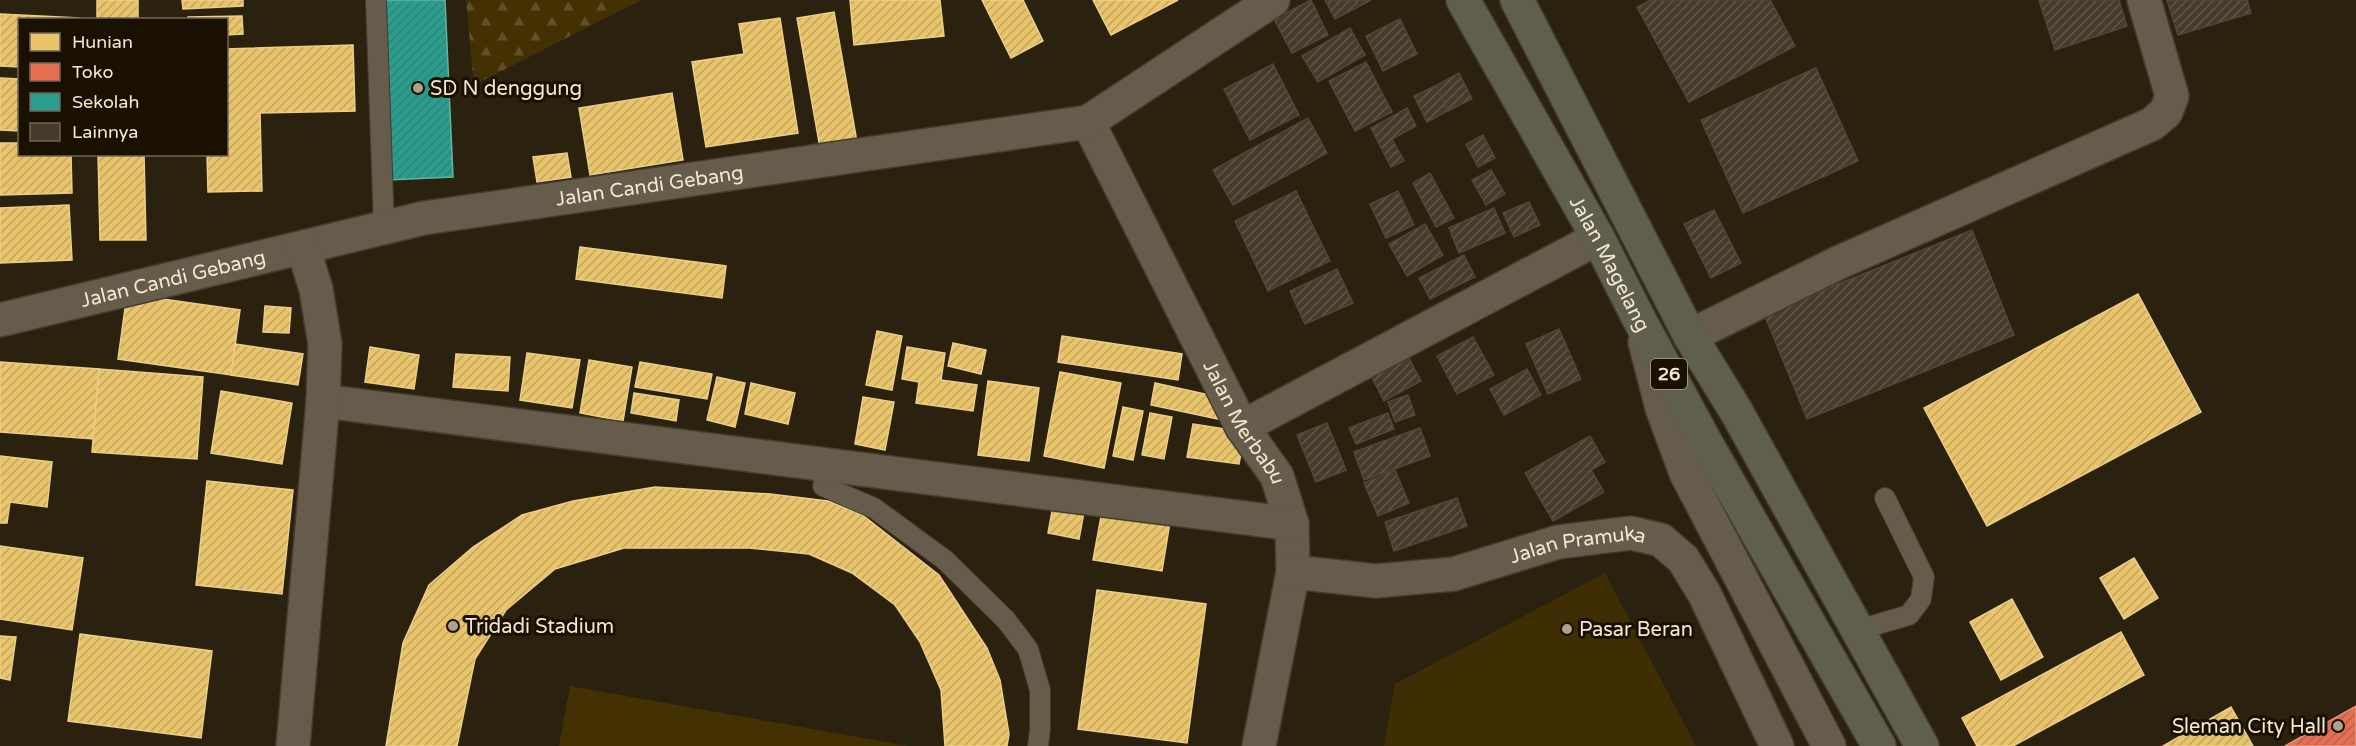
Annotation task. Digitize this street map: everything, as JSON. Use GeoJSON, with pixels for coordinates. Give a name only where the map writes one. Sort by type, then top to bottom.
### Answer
{"type":"FeatureCollection","features":[{"type":"Feature","properties":{"kind":"highway","name":"Jalan Magelang"},"geometry":{"type":"LineString","coordinates":[[1463,0],[1598,238],[1706,443],[1879,746]]}},
{"type":"Feature","properties":{"kind":"highway","name":"Jalan Magelang"},"geometry":{"type":"LineString","coordinates":[[1517,0],[1690,336],[1736,411],[1922,746]]}},
{"type":"Feature","properties":{"kind":"street","name":"Jalan Candi Gebang"},"geometry":{"type":"LineString","coordinates":[[0,320],[424,218],[1088,122],[1273,0]]}},
{"type":"Feature","properties":{"kind":"street"},"geometry":{"type":"LineString","coordinates":[[1690,336],[1840,262],[2151,124],[2166,112],[2172,96],[2144,0]]}},
{"type":"Feature","properties":{"kind":"street","name":"Jalan Merbabu"},"geometry":{"type":"LineString","coordinates":[[1088,122],[1242,428],[1277,476],[1292,524],[1293,572],[1260,746]]}},
{"type":"Feature","properties":{"kind":"street"},"geometry":{"type":"LineString","coordinates":[[1242,428],[1598,238]]}},
{"type":"Feature","properties":{"kind":"street"},"geometry":{"type":"LineString","coordinates":[[293,746],[323,401],[325,344],[316,290],[303,248]]}},
{"type":"Feature","properties":{"kind":"street"},"geometry":{"type":"LineString","coordinates":[[1638,317],[1662,408],[1686,472],[1829,746]]}},
{"type":"Feature","properties":{"kind":"street"},"geometry":{"type":"LineString","coordinates":[[323,401],[1292,524]]}},
{"type":"Feature","properties":{"kind":"street","name":"Jalan Pramuka"},"geometry":{"type":"LineString","coordinates":[[1293,572],[1376,581],[1454,574],[1558,542],[1631,533],[1661,540],[1683,559],[1704,593],[1777,746]]}},
{"type":"Feature","properties":{"kind":"lane"},"geometry":{"type":"LineString","coordinates":[[376,0],[384,228]]}},
{"type":"Feature","properties":{"kind":"lane"},"geometry":{"type":"LineString","coordinates":[[827,464],[823,486],[874,508],[945,560],[1006,620],[1028,649],[1040,690],[1038,746]]}},
{"type":"Feature","properties":{"kind":"lane"},"geometry":{"type":"LineString","coordinates":[[1858,630],[1909,615],[1921,599],[1924,576],[1885,498]]}},
{"type":"Feature","properties":{"kind":"shaded area","name":"Pasar Beran"},"geometry":{"type":"Polygon","coordinates":[[[1605,573],[1696,746],[1384,746],[1395,684],[1605,573]]]}},
{"type":"Feature","properties":{"kind":"green space"},"geometry":{"type":"Polygon","coordinates":[[[466,0],[641,0],[474,85],[466,0]]]}},
{"type":"Feature","properties":{"kind":"green space"},"geometry":{"type":"Polygon","coordinates":[[[570,686],[908,746],[559,746],[570,686]]]}},
{"type":"Feature","properties":{"kind":"building: Hunian"},"geometry":{"type":"Polygon","coordinates":[[[97,0],[138,0],[138,18],[97,18],[97,0]]]}},
{"type":"Feature","properties":{"kind":"building: Hunian"},"geometry":{"type":"Polygon","coordinates":[[[182,0],[243,0],[243,6],[183,9],[182,0]]]}},
{"type":"Feature","properties":{"kind":"building: Hunian"},"geometry":{"type":"Polygon","coordinates":[[[850,0],[940,0],[944,36],[854,45],[850,0]]]}},
{"type":"Feature","properties":{"kind":"building: Hunian"},"geometry":{"type":"Polygon","coordinates":[[[982,0],[1023,0],[1043,41],[1011,58],[982,0]]]}},
{"type":"Feature","properties":{"kind":"building: Hunian"},"geometry":{"type":"Polygon","coordinates":[[[1093,0],[1178,0],[1111,35],[1093,0]]]}},
{"type":"Feature","properties":{"kind":"building: Hunian"},"geometry":{"type":"Polygon","coordinates":[[[834,12],[857,142],[820,148],[797,18],[834,12]]]}},
{"type":"Feature","properties":{"kind":"building: Hunian"},"geometry":{"type":"Polygon","coordinates":[[[0,14],[80,18],[18,18],[18,67],[0,66],[0,14]]]}},
{"type":"Feature","properties":{"kind":"building: Hunian"},"geometry":{"type":"Polygon","coordinates":[[[242,16],[243,34],[228,35],[228,18],[188,17],[242,16]]]}},
{"type":"Feature","properties":{"kind":"building: Hunian"},"geometry":{"type":"Polygon","coordinates":[[[780,18],[798,133],[706,147],[692,62],[744,54],[739,24],[780,18]]]}},
{"type":"Feature","properties":{"kind":"building: Hunian"},"geometry":{"type":"Polygon","coordinates":[[[353,45],[355,111],[260,113],[262,191],[208,192],[207,156],[228,156],[228,49],[353,45]]]}},
{"type":"Feature","properties":{"kind":"building: Hunian"},"geometry":{"type":"Polygon","coordinates":[[[0,78],[18,79],[18,131],[0,130],[0,78]]]}},
{"type":"Feature","properties":{"kind":"building: Hunian"},"geometry":{"type":"Polygon","coordinates":[[[672,93],[683,160],[590,175],[579,108],[672,93]]]}},
{"type":"Feature","properties":{"kind":"building: Hunian"},"geometry":{"type":"Polygon","coordinates":[[[0,143],[18,143],[18,156],[71,156],[72,193],[0,195],[0,143]]]}},
{"type":"Feature","properties":{"kind":"building: Hunian"},"geometry":{"type":"Polygon","coordinates":[[[567,153],[571,177],[537,182],[533,157],[567,153]]]}},
{"type":"Feature","properties":{"kind":"building: Hunian"},"geometry":{"type":"Polygon","coordinates":[[[98,156],[144,156],[146,240],[100,240],[98,156]]]}},
{"type":"Feature","properties":{"kind":"building: Hunian"},"geometry":{"type":"Polygon","coordinates":[[[69,205],[72,260],[0,263],[0,208],[69,205]]]}},
{"type":"Feature","properties":{"kind":"building: Hunian"},"geometry":{"type":"Polygon","coordinates":[[[580,247],[726,266],[722,298],[576,279],[580,247]]]}},
{"type":"Feature","properties":{"kind":"building: Hunian"},"geometry":{"type":"Polygon","coordinates":[[[127,294],[240,310],[231,375],[118,359],[127,294]]]}},
{"type":"Feature","properties":{"kind":"building: Hunian"},"geometry":{"type":"Polygon","coordinates":[[[2138,294],[2201,412],[1987,526],[1924,408],[2138,294]]]}},
{"type":"Feature","properties":{"kind":"building: Hunian"},"geometry":{"type":"Polygon","coordinates":[[[265,306],[291,308],[289,333],[263,332],[265,306]]]}},
{"type":"Feature","properties":{"kind":"building: Hunian"},"geometry":{"type":"Polygon","coordinates":[[[877,331],[902,336],[892,390],[866,385],[877,331]]]}},
{"type":"Feature","properties":{"kind":"building: Hunian"},"geometry":{"type":"Polygon","coordinates":[[[1062,336],[1182,354],[1178,380],[1058,362],[1062,336]]]}},
{"type":"Feature","properties":{"kind":"building: Hunian"},"geometry":{"type":"Polygon","coordinates":[[[953,343],[986,350],[981,374],[948,366],[953,343]]]}},
{"type":"Feature","properties":{"kind":"building: Hunian"},"geometry":{"type":"Polygon","coordinates":[[[235,344],[303,354],[298,385],[231,375],[235,344]]]}},
{"type":"Feature","properties":{"kind":"building: Hunian"},"geometry":{"type":"Polygon","coordinates":[[[370,347],[419,355],[414,389],[365,382],[370,347]]]}},
{"type":"Feature","properties":{"kind":"building: Hunian"},"geometry":{"type":"Polygon","coordinates":[[[907,347],[945,353],[941,380],[977,385],[973,411],[916,403],[919,382],[902,379],[907,347]]]}},
{"type":"Feature","properties":{"kind":"building: Hunian"},"geometry":{"type":"Polygon","coordinates":[[[527,353],[580,360],[572,408],[520,400],[527,353]]]}},
{"type":"Feature","properties":{"kind":"building: Hunian"},"geometry":{"type":"Polygon","coordinates":[[[456,354],[510,357],[508,391],[453,387],[456,354]]]}},
{"type":"Feature","properties":{"kind":"building: Hunian"},"geometry":{"type":"Polygon","coordinates":[[[589,360],[632,367],[623,421],[580,413],[589,360]]]}},
{"type":"Feature","properties":{"kind":"building: Hunian"},"geometry":{"type":"Polygon","coordinates":[[[0,362],[99,369],[94,439],[0,432],[0,362]]]}},
{"type":"Feature","properties":{"kind":"building: Hunian"},"geometry":{"type":"Polygon","coordinates":[[[640,362],[712,374],[707,399],[635,387],[640,362]]]}},
{"type":"Feature","properties":{"kind":"building: Hunian"},"geometry":{"type":"Polygon","coordinates":[[[99,369],[203,377],[197,459],[92,452],[99,369]]]}},
{"type":"Feature","properties":{"kind":"building: Hunian"},"geometry":{"type":"Polygon","coordinates":[[[1060,372],[1121,383],[1104,468],[1044,456],[1060,372]]]}},
{"type":"Feature","properties":{"kind":"building: Hunian"},"geometry":{"type":"Polygon","coordinates":[[[717,377],[745,383],[735,427],[707,420],[717,377]]]}},
{"type":"Feature","properties":{"kind":"building: Hunian"},"geometry":{"type":"Polygon","coordinates":[[[988,381],[1039,388],[1029,461],[978,455],[988,381]]]}},
{"type":"Feature","properties":{"kind":"building: Hunian"},"geometry":{"type":"Polygon","coordinates":[[[751,383],[795,393],[788,424],[745,414],[751,383]]]}},
{"type":"Feature","properties":{"kind":"building: Hunian"},"geometry":{"type":"Polygon","coordinates":[[[1155,383],[1228,399],[1223,420],[1151,405],[1155,383]]]}},
{"type":"Feature","properties":{"kind":"building: Hunian"},"geometry":{"type":"Polygon","coordinates":[[[221,391],[292,403],[282,464],[211,453],[221,391]]]}},
{"type":"Feature","properties":{"kind":"building: Hunian"},"geometry":{"type":"Polygon","coordinates":[[[634,393],[679,400],[676,421],[631,413],[634,393]]]}},
{"type":"Feature","properties":{"kind":"building: Hunian"},"geometry":{"type":"Polygon","coordinates":[[[863,397],[894,402],[885,450],[855,444],[863,397]]]}},
{"type":"Feature","properties":{"kind":"building: Hunian"},"geometry":{"type":"Polygon","coordinates":[[[1123,407],[1143,411],[1133,460],[1113,456],[1123,407]]]}},
{"type":"Feature","properties":{"kind":"building: Hunian"},"geometry":{"type":"Polygon","coordinates":[[[1150,413],[1172,417],[1164,459],[1142,455],[1150,413]]]}},
{"type":"Feature","properties":{"kind":"building: Hunian"},"geometry":{"type":"Polygon","coordinates":[[[1193,424],[1245,432],[1239,464],[1187,457],[1193,424]]]}},
{"type":"Feature","properties":{"kind":"building: Hunian"},"geometry":{"type":"Polygon","coordinates":[[[0,456],[52,462],[47,507],[10,502],[7,523],[0,523],[0,456]]]}},
{"type":"Feature","properties":{"kind":"building: Hunian"},"geometry":{"type":"Polygon","coordinates":[[[207,481],[293,490],[282,594],[196,585],[207,481]]]}},
{"type":"Feature","properties":{"kind":"building: Hunian","name":"Tridadi Stadium"},"geometry":{"type":"Polygon","coordinates":[[[655,487],[770,494],[828,501],[861,514],[939,575],[987,648],[1000,680],[1009,734],[1007,746],[945,746],[941,690],[920,642],[895,605],[852,573],[809,554],[749,548],[624,548],[555,569],[506,610],[475,659],[457,746],[386,746],[403,643],[429,585],[473,547],[522,515],[573,501],[655,487]]]}},
{"type":"Feature","properties":{"kind":"building: Hunian"},"geometry":{"type":"Polygon","coordinates":[[[1053,506],[1084,512],[1079,539],[1048,533],[1053,506]]]}},
{"type":"Feature","properties":{"kind":"building: Hunian"},"geometry":{"type":"Polygon","coordinates":[[[1102,511],[1170,522],[1162,571],[1093,560],[1102,511]]]}},
{"type":"Feature","properties":{"kind":"building: Hunian"},"geometry":{"type":"Polygon","coordinates":[[[0,546],[83,558],[72,630],[0,619],[0,546]]]}},
{"type":"Feature","properties":{"kind":"building: Hunian"},"geometry":{"type":"Polygon","coordinates":[[[2134,558],[2158,598],[2124,619],[2100,578],[2134,558]]]}},
{"type":"Feature","properties":{"kind":"building: Hunian"},"geometry":{"type":"Polygon","coordinates":[[[1097,590],[1206,604],[1187,743],[1078,729],[1097,590]]]}},
{"type":"Feature","properties":{"kind":"building: Hunian"},"geometry":{"type":"Polygon","coordinates":[[[2012,599],[2043,657],[2001,680],[1970,622],[2012,599]]]}},
{"type":"Feature","properties":{"kind":"building: Hunian"},"geometry":{"type":"Polygon","coordinates":[[[2121,632],[2144,675],[2013,746],[1977,746],[1962,718],[2121,632]]]}},
{"type":"Feature","properties":{"kind":"building: Hunian"},"geometry":{"type":"Polygon","coordinates":[[[80,634],[212,651],[201,738],[68,721],[80,634]]]}},
{"type":"Feature","properties":{"kind":"building: Hunian"},"geometry":{"type":"Polygon","coordinates":[[[0,636],[16,637],[10,680],[0,678],[0,636]]]}},
{"type":"Feature","properties":{"kind":"building: Hunian"},"geometry":{"type":"Polygon","coordinates":[[[2231,707],[2253,746],[2163,746],[2231,707]]]}},
{"type":"Feature","properties":{"kind":"building: Toko","name":"Sleman City Hall"},"geometry":{"type":"Polygon","coordinates":[[[2356,706],[2356,746],[2285,746],[2356,706]]]}},
{"type":"Feature","properties":{"kind":"building: Sekolah","name":"SD N denggung"},"geometry":{"type":"Polygon","coordinates":[[[384,0],[445,0],[453,177],[388,180],[384,0]]]}},
{"type":"Feature","properties":{"kind":"building: Lainnya"},"geometry":{"type":"Polygon","coordinates":[[[1311,0],[1328,35],[1292,53],[1274,19],[1311,0]]]}},
{"type":"Feature","properties":{"kind":"building: Lainnya"},"geometry":{"type":"Polygon","coordinates":[[[1325,0],[1371,0],[1335,19],[1325,0]]]}},
{"type":"Feature","properties":{"kind":"building: Lainnya"},"geometry":{"type":"Polygon","coordinates":[[[1651,0],[1770,0],[1795,46],[1689,102],[1637,7],[1651,0]]]}},
{"type":"Feature","properties":{"kind":"building: Lainnya"},"geometry":{"type":"Polygon","coordinates":[[[2039,0],[2119,0],[2127,26],[2055,50],[2039,0]]]}},
{"type":"Feature","properties":{"kind":"building: Lainnya"},"geometry":{"type":"Polygon","coordinates":[[[2167,0],[2247,0],[2251,13],[2178,35],[2167,0]]]}},
{"type":"Feature","properties":{"kind":"building: Lainnya"},"geometry":{"type":"Polygon","coordinates":[[[1400,19],[1417,54],[1383,71],[1366,36],[1400,19]]]}},
{"type":"Feature","properties":{"kind":"building: Lainnya"},"geometry":{"type":"Polygon","coordinates":[[[1350,28],[1365,55],[1318,82],[1302,56],[1350,28]]]}},
{"type":"Feature","properties":{"kind":"building: Lainnya"},"geometry":{"type":"Polygon","coordinates":[[[1366,62],[1392,112],[1355,131],[1329,81],[1366,62]]]}},
{"type":"Feature","properties":{"kind":"building: Lainnya"},"geometry":{"type":"Polygon","coordinates":[[[1273,64],[1299,115],[1250,140],[1224,89],[1273,64]]]}},
{"type":"Feature","properties":{"kind":"building: Lainnya"},"geometry":{"type":"Polygon","coordinates":[[[1816,68],[1858,161],[1743,213],[1701,120],[1816,68]]]}},
{"type":"Feature","properties":{"kind":"building: Lainnya"},"geometry":{"type":"Polygon","coordinates":[[[1459,73],[1472,99],[1448,111],[1435,86],[1459,73]]]}},
{"type":"Feature","properties":{"kind":"building: Lainnya"},"geometry":{"type":"Polygon","coordinates":[[[1435,86],[1448,111],[1427,122],[1414,96],[1435,86]]]}},
{"type":"Feature","properties":{"kind":"building: Lainnya"},"geometry":{"type":"Polygon","coordinates":[[[1407,108],[1416,126],[1392,139],[1404,161],[1391,167],[1371,128],[1407,108]]]}},
{"type":"Feature","properties":{"kind":"building: Lainnya"},"geometry":{"type":"Polygon","coordinates":[[[1308,118],[1327,153],[1233,205],[1213,170],[1308,118]]]}},
{"type":"Feature","properties":{"kind":"building: Lainnya"},"geometry":{"type":"Polygon","coordinates":[[[1483,135],[1495,158],[1478,167],[1466,144],[1483,135]]]}},
{"type":"Feature","properties":{"kind":"building: Lainnya"},"geometry":{"type":"Polygon","coordinates":[[[1491,170],[1505,194],[1486,205],[1472,180],[1491,170]]]}},
{"type":"Feature","properties":{"kind":"building: Lainnya"},"geometry":{"type":"Polygon","coordinates":[[[1430,173],[1454,218],[1436,227],[1413,183],[1430,173]]]}},
{"type":"Feature","properties":{"kind":"building: Lainnya"},"geometry":{"type":"Polygon","coordinates":[[[1296,191],[1330,261],[1268,291],[1235,221],[1296,191]]]}},
{"type":"Feature","properties":{"kind":"building: Lainnya"},"geometry":{"type":"Polygon","coordinates":[[[1398,191],[1414,225],[1386,238],[1370,204],[1398,191]]]}},
{"type":"Feature","properties":{"kind":"building: Lainnya"},"geometry":{"type":"Polygon","coordinates":[[[1529,202],[1540,225],[1514,237],[1503,213],[1529,202]]]}},
{"type":"Feature","properties":{"kind":"building: Lainnya"},"geometry":{"type":"Polygon","coordinates":[[[1494,208],[1505,233],[1459,253],[1449,228],[1494,208]]]}},
{"type":"Feature","properties":{"kind":"building: Lainnya"},"geometry":{"type":"Polygon","coordinates":[[[1714,210],[1741,263],[1711,278],[1684,224],[1714,210]]]}},
{"type":"Feature","properties":{"kind":"building: Lainnya"},"geometry":{"type":"Polygon","coordinates":[[[1425,224],[1443,255],[1407,276],[1389,244],[1425,224]]]}},
{"type":"Feature","properties":{"kind":"building: Lainnya"},"geometry":{"type":"Polygon","coordinates":[[[1972,230],[2014,335],[1807,419],[1764,314],[1972,230]]]}},
{"type":"Feature","properties":{"kind":"building: Lainnya"},"geometry":{"type":"Polygon","coordinates":[[[1464,255],[1475,277],[1430,299],[1419,278],[1464,255]]]}},
{"type":"Feature","properties":{"kind":"building: Lainnya"},"geometry":{"type":"Polygon","coordinates":[[[1337,269],[1353,303],[1305,324],[1290,291],[1337,269]]]}},
{"type":"Feature","properties":{"kind":"building: Lainnya"},"geometry":{"type":"Polygon","coordinates":[[[1559,329],[1581,379],[1548,394],[1526,344],[1559,329]]]}},
{"type":"Feature","properties":{"kind":"building: Lainnya"},"geometry":{"type":"Polygon","coordinates":[[[1473,337],[1494,375],[1457,394],[1437,356],[1473,337]]]}},
{"type":"Feature","properties":{"kind":"building: Lainnya"},"geometry":{"type":"Polygon","coordinates":[[[1404,349],[1421,381],[1384,401],[1367,368],[1404,349]]]}},
{"type":"Feature","properties":{"kind":"building: Lainnya"},"geometry":{"type":"Polygon","coordinates":[[[1527,369],[1541,395],[1504,415],[1490,389],[1527,369]]]}},
{"type":"Feature","properties":{"kind":"building: Lainnya"},"geometry":{"type":"Polygon","coordinates":[[[1408,395],[1415,415],[1395,422],[1388,402],[1408,395]]]}},
{"type":"Feature","properties":{"kind":"building: Lainnya"},"geometry":{"type":"Polygon","coordinates":[[[1388,413],[1394,429],[1356,444],[1349,428],[1388,413]]]}},
{"type":"Feature","properties":{"kind":"building: Lainnya"},"geometry":{"type":"Polygon","coordinates":[[[1327,423],[1346,470],[1316,482],[1297,435],[1327,423]]]}},
{"type":"Feature","properties":{"kind":"building: Lainnya"},"geometry":{"type":"Polygon","coordinates":[[[1420,428],[1430,456],[1364,480],[1354,452],[1420,428]]]}},
{"type":"Feature","properties":{"kind":"building: Lainnya"},"geometry":{"type":"Polygon","coordinates":[[[1590,436],[1605,462],[1591,470],[1604,492],[1553,521],[1525,473],[1590,436]]]}},
{"type":"Feature","properties":{"kind":"building: Lainnya"},"geometry":{"type":"Polygon","coordinates":[[[1395,470],[1409,503],[1378,516],[1364,483],[1395,470]]]}},
{"type":"Feature","properties":{"kind":"building: Lainnya"},"geometry":{"type":"Polygon","coordinates":[[[1457,498],[1467,526],[1394,551],[1385,522],[1457,498]]]}},
{"type":"Feature","properties":{"kind":"place","name":"SD N denggung"},"geometry":{"type":"Point","coordinates":[418,88]}},
{"type":"Feature","properties":{"kind":"place","name":"Tridadi Stadium"},"geometry":{"type":"Point","coordinates":[453,626]}},
{"type":"Feature","properties":{"kind":"place","name":"Pasar Beran"},"geometry":{"type":"Point","coordinates":[1567,629]}},
{"type":"Feature","properties":{"kind":"place","name":"Sleman City Hall"},"geometry":{"type":"Point","coordinates":[2338,726]}}]}
